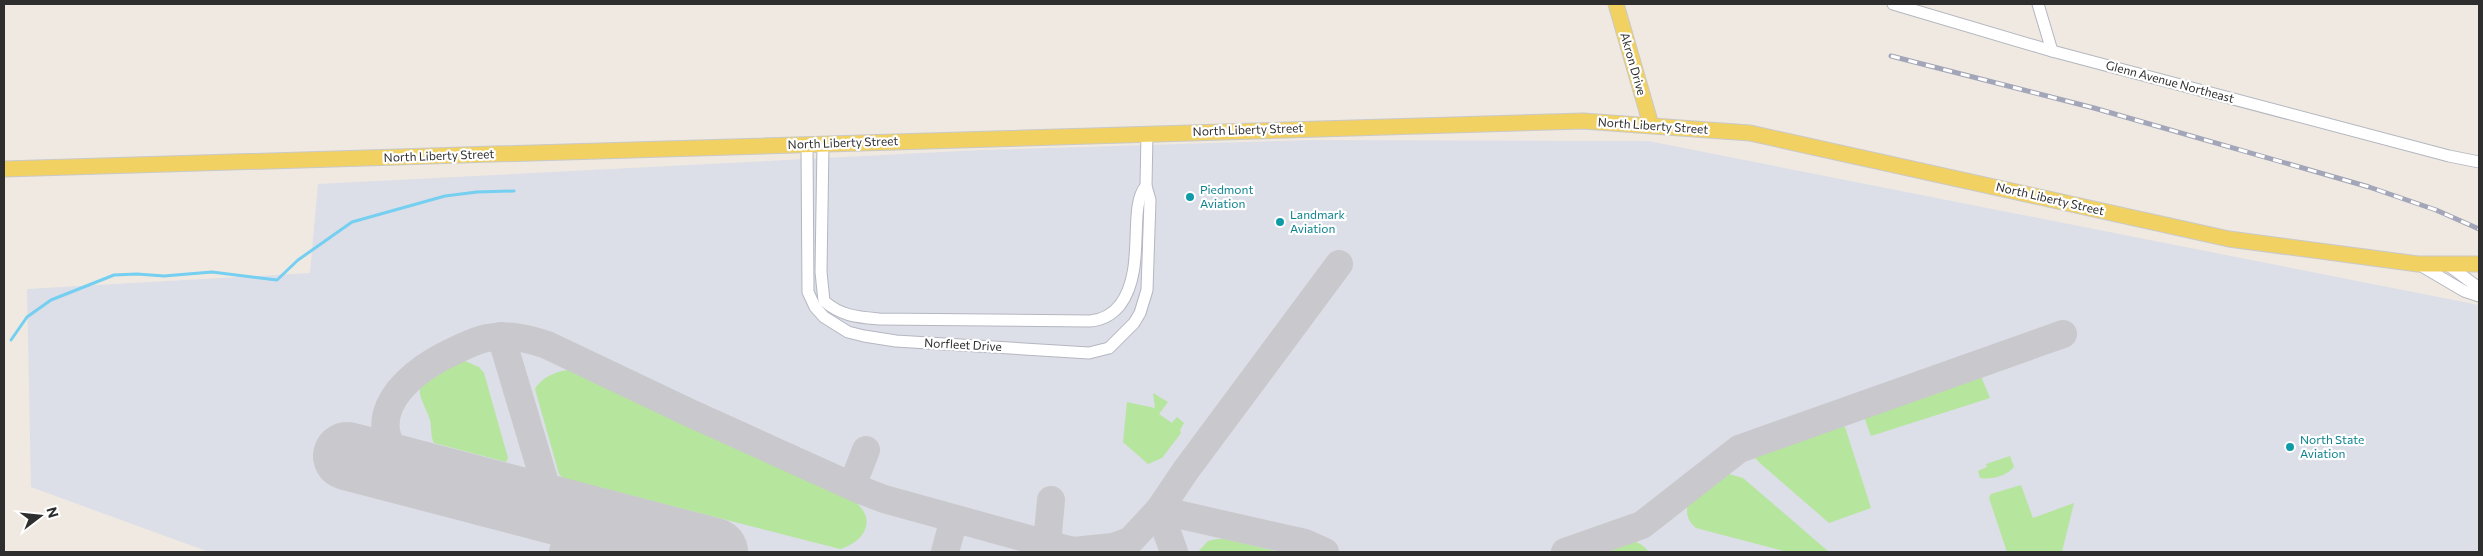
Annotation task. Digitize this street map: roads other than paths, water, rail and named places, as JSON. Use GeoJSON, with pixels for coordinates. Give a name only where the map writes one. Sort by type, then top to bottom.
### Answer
{"type":"FeatureCollection","features":[{"type":"Feature","properties":{"kind":"main road","name":"Akron Drive"},"geometry":{"type":"LineString","coordinates":[[1617,9],[1651,125]]}},
{"type":"Feature","properties":{"kind":"main road","name":"North Liberty Street"},"geometry":{"type":"LineString","coordinates":[[4,169],[1583,121],[1750,132],[2229,239],[2418,264],[2479,264]]}},
{"type":"Feature","properties":{"kind":"street","name":"Glenn Avenue Northeast"},"geometry":{"type":"LineString","coordinates":[[1893,4],[2052,51],[2449,156],[2479,162]]}},
{"type":"Feature","properties":{"kind":"street"},"geometry":{"type":"LineString","coordinates":[[2038,4],[2052,51]]}},
{"type":"Feature","properties":{"kind":"street","name":"Norfleet Drive"},"geometry":{"type":"LineString","coordinates":[[808,144],[808,286],[809,296],[824,317],[848,332],[896,341],[1089,353],[1109,348],[1140,313],[1146,290],[1149,237],[1150,200],[1146,186],[1147,133]]}},
{"type":"Feature","properties":{"kind":"street","name":"Norfleet Drive"},"geometry":{"type":"LineString","coordinates":[[823,144],[821,285],[824,300],[833,309],[853,317],[879,319],[1098,320],[1115,311],[1128,295],[1136,259],[1139,193],[1146,186]]}},
{"type":"Feature","properties":{"kind":"street"},"geometry":{"type":"LineString","coordinates":[[808,203],[822,203]]}},
{"type":"Feature","properties":{"kind":"street"},"geometry":{"type":"LineString","coordinates":[[2418,264],[2464,291],[2479,296]]}},
{"type":"Feature","properties":{"kind":"street"},"geometry":{"type":"LineString","coordinates":[[2448,265],[2479,288]]}},
{"type":"Feature","properties":{"kind":"street"},"geometry":{"type":"LineString","coordinates":[[808,286],[821,285]]}},
{"type":"Feature","properties":{"kind":"waterway"},"geometry":{"type":"LineString","coordinates":[[11,340],[27,317],[51,300],[114,275],[164,276],[212,272],[277,280],[298,260],[352,222],[445,196],[477,192],[514,191]]}},
{"type":"Feature","properties":{"kind":"railway"},"geometry":{"type":"LineString","coordinates":[[1891,56],[2094,108],[2369,187],[2436,210],[2479,229]]}},
{"type":"Feature","properties":{"kind":"place","name":"Piedmont Aviation"},"geometry":{"type":"Point","coordinates":[1190,197]}},
{"type":"Feature","properties":{"kind":"place","name":"Landmark Aviation"},"geometry":{"type":"Point","coordinates":[1280,222]}},
{"type":"Feature","properties":{"kind":"place","name":"North State Aviation"},"geometry":{"type":"Point","coordinates":[2290,447]}}]}
